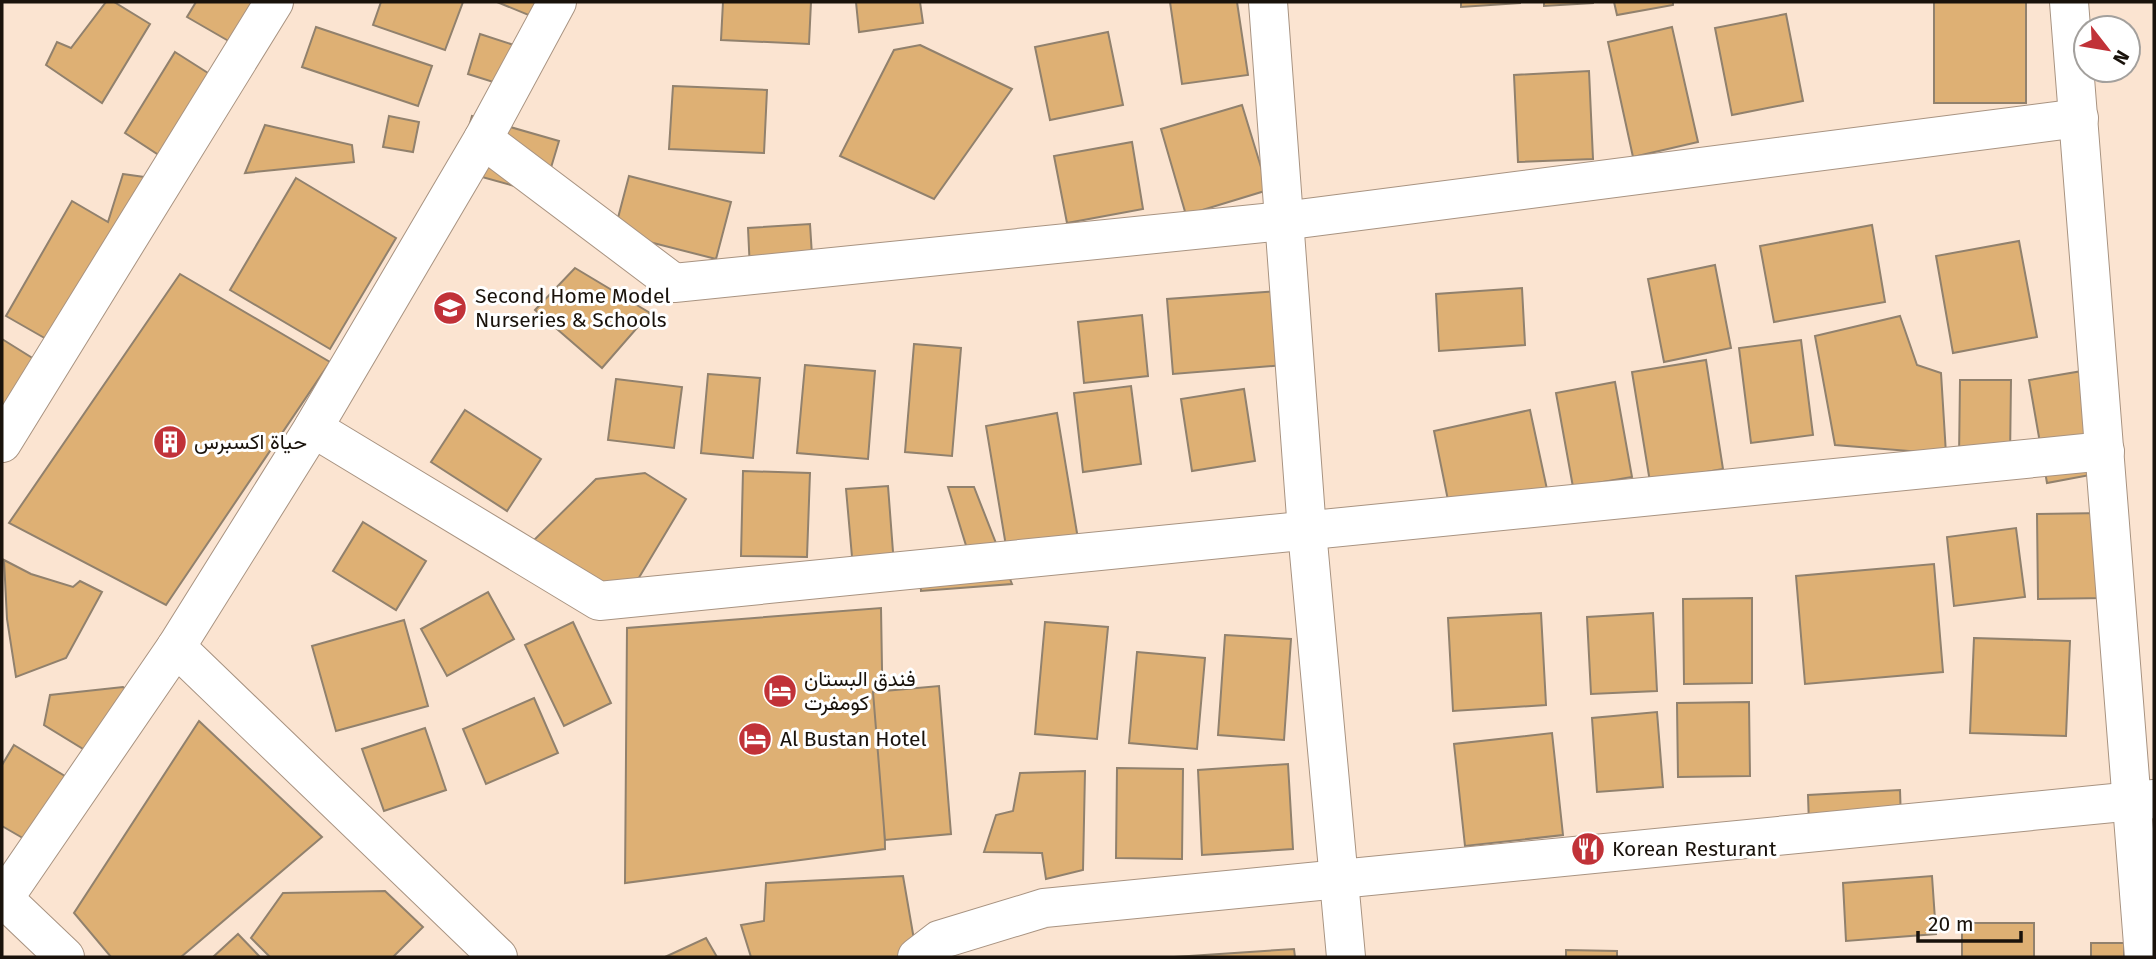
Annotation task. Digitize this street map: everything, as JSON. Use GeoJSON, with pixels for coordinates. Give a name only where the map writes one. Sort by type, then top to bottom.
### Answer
{"type":"FeatureCollection","features":[{"type":"Feature","properties":{"kind":"street"},"geometry":{"type":"LineString","coordinates":[[2,443],[274,2]]}},
{"type":"Feature","properties":{"kind":"street"},"geometry":{"type":"LineString","coordinates":[[65,957],[2,899],[176,647],[313,428],[483,139],[557,2]]}},
{"type":"Feature","properties":{"kind":"street"},"geometry":{"type":"LineString","coordinates":[[1268,2],[1307,531],[1346,957]]}},
{"type":"Feature","properties":{"kind":"street"},"geometry":{"type":"LineString","coordinates":[[2069,2],[2105,451],[2143,801],[2144,957]]}},
{"type":"Feature","properties":{"kind":"street"},"geometry":{"type":"LineString","coordinates":[[483,139],[674,283],[1283,220],[2078,118]]}},
{"type":"Feature","properties":{"kind":"street"},"geometry":{"type":"LineString","coordinates":[[313,428],[599,601],[2105,451]]}},
{"type":"Feature","properties":{"kind":"street"},"geometry":{"type":"LineString","coordinates":[[176,647],[498,957]]}},
{"type":"Feature","properties":{"kind":"street"},"geometry":{"type":"LineString","coordinates":[[917,957],[939,940],[1044,908],[2143,801]]}},
{"type":"Feature","properties":{"kind":"building"},"geometry":{"type":"Polygon","coordinates":[[[106,2],[114,2],[150,24],[102,103],[46,65],[57,42],[71,48],[106,2]]]}},
{"type":"Feature","properties":{"kind":"building"},"geometry":{"type":"Polygon","coordinates":[[[196,2],[265,2],[239,47],[187,17],[196,2]]]}},
{"type":"Feature","properties":{"kind":"building"},"geometry":{"type":"Polygon","coordinates":[[[381,2],[463,2],[445,50],[373,25],[381,2]]]}},
{"type":"Feature","properties":{"kind":"building"},"geometry":{"type":"Polygon","coordinates":[[[497,2],[571,2],[560,28],[497,2]]]}},
{"type":"Feature","properties":{"kind":"building"},"geometry":{"type":"Polygon","coordinates":[[[723,2],[811,2],[809,44],[721,40],[723,2]]]}},
{"type":"Feature","properties":{"kind":"building"},"geometry":{"type":"Polygon","coordinates":[[[856,2],[920,2],[923,23],[859,32],[856,2]]]}},
{"type":"Feature","properties":{"kind":"building"},"geometry":{"type":"Polygon","coordinates":[[[1170,2],[1237,2],[1248,75],[1182,84],[1170,2]]]}},
{"type":"Feature","properties":{"kind":"building"},"geometry":{"type":"Polygon","coordinates":[[[1461,2],[1520,2],[1520,3],[1461,7],[1461,2]]]}},
{"type":"Feature","properties":{"kind":"building"},"geometry":{"type":"Polygon","coordinates":[[[1544,2],[1593,2],[1593,3],[1544,6],[1544,2]]]}},
{"type":"Feature","properties":{"kind":"building"},"geometry":{"type":"Polygon","coordinates":[[[1614,2],[1673,2],[1673,5],[1617,15],[1614,2]]]}},
{"type":"Feature","properties":{"kind":"building"},"geometry":{"type":"Polygon","coordinates":[[[1934,2],[2026,2],[2026,103],[1934,103],[1934,2]]]}},
{"type":"Feature","properties":{"kind":"building"},"geometry":{"type":"Polygon","coordinates":[[[1786,14],[1803,101],[1732,115],[1715,28],[1786,14]]]}},
{"type":"Feature","properties":{"kind":"building"},"geometry":{"type":"Polygon","coordinates":[[[316,27],[432,66],[418,106],[302,67],[316,27]]]}},
{"type":"Feature","properties":{"kind":"building"},"geometry":{"type":"Polygon","coordinates":[[[1672,27],[1698,142],[1633,157],[1608,42],[1672,27]]]}},
{"type":"Feature","properties":{"kind":"building"},"geometry":{"type":"Polygon","coordinates":[[[1108,32],[1123,105],[1050,120],[1035,47],[1108,32]]]}},
{"type":"Feature","properties":{"kind":"building"},"geometry":{"type":"Polygon","coordinates":[[[480,34],[535,52],[522,91],[468,74],[480,34]]]}},
{"type":"Feature","properties":{"kind":"building"},"geometry":{"type":"Polygon","coordinates":[[[920,45],[1012,89],[934,199],[840,156],[894,50],[920,45]]]}},
{"type":"Feature","properties":{"kind":"building"},"geometry":{"type":"Polygon","coordinates":[[[175,52],[219,80],[168,161],[125,133],[175,52]]]}},
{"type":"Feature","properties":{"kind":"building"},"geometry":{"type":"Polygon","coordinates":[[[1589,71],[1593,159],[1518,162],[1514,75],[1589,71]]]}},
{"type":"Feature","properties":{"kind":"building"},"geometry":{"type":"Polygon","coordinates":[[[673,86],[767,90],[764,153],[669,149],[673,86]]]}},
{"type":"Feature","properties":{"kind":"building"},"geometry":{"type":"Polygon","coordinates":[[[1242,105],[1268,190],[1186,215],[1161,129],[1242,105]]]}},
{"type":"Feature","properties":{"kind":"building"},"geometry":{"type":"Polygon","coordinates":[[[389,116],[419,122],[413,152],[383,147],[389,116]]]}},
{"type":"Feature","properties":{"kind":"building"},"geometry":{"type":"Polygon","coordinates":[[[472,116],[559,141],[543,194],[457,170],[472,116]]]}},
{"type":"Feature","properties":{"kind":"building"},"geometry":{"type":"Polygon","coordinates":[[[265,125],[352,145],[354,162],[245,173],[265,125]]]}},
{"type":"Feature","properties":{"kind":"building"},"geometry":{"type":"Polygon","coordinates":[[[1132,142],[1143,209],[1067,223],[1054,156],[1132,142]]]}},
{"type":"Feature","properties":{"kind":"building"},"geometry":{"type":"Polygon","coordinates":[[[123,174],[166,180],[69,352],[6,316],[72,201],[108,222],[123,174]]]}},
{"type":"Feature","properties":{"kind":"building"},"geometry":{"type":"Polygon","coordinates":[[[629,176],[731,202],[716,259],[614,233],[629,176]]]}},
{"type":"Feature","properties":{"kind":"building"},"geometry":{"type":"Polygon","coordinates":[[[296,178],[396,238],[330,349],[230,290],[296,178]]]}},
{"type":"Feature","properties":{"kind":"building"},"geometry":{"type":"Polygon","coordinates":[[[810,224],[814,287],[751,291],[748,228],[810,224]]]}},
{"type":"Feature","properties":{"kind":"building"},"geometry":{"type":"Polygon","coordinates":[[[1872,225],[1885,302],[1774,322],[1760,246],[1872,225]]]}},
{"type":"Feature","properties":{"kind":"building"},"geometry":{"type":"Polygon","coordinates":[[[2019,241],[2037,337],[1953,353],[1936,256],[2019,241]]]}},
{"type":"Feature","properties":{"kind":"building"},"geometry":{"type":"Polygon","coordinates":[[[1715,265],[1731,348],[1664,362],[1648,279],[1715,265]]]}},
{"type":"Feature","properties":{"kind":"building"},"geometry":{"type":"Polygon","coordinates":[[[575,268],[650,313],[602,368],[535,310],[575,268]]]}},
{"type":"Feature","properties":{"kind":"building","name":"حياة اكسبرس"},"geometry":{"type":"Polygon","coordinates":[[[180,274],[330,362],[166,605],[9,523],[180,274]]]}},
{"type":"Feature","properties":{"kind":"building"},"geometry":{"type":"Polygon","coordinates":[[[1522,288],[1525,345],[1439,351],[1436,294],[1522,288]]]}},
{"type":"Feature","properties":{"kind":"building"},"geometry":{"type":"Polygon","coordinates":[[[1279,291],[1284,365],[1173,374],[1167,299],[1279,291]]]}},
{"type":"Feature","properties":{"kind":"building"},"geometry":{"type":"Polygon","coordinates":[[[1142,315],[1148,376],[1084,383],[1078,322],[1142,315]]]}},
{"type":"Feature","properties":{"kind":"building"},"geometry":{"type":"Polygon","coordinates":[[[1900,316],[1917,365],[1941,373],[1946,454],[1835,445],[1815,336],[1900,316]]]}},
{"type":"Feature","properties":{"kind":"building"},"geometry":{"type":"Polygon","coordinates":[[[2,339],[42,364],[2,419],[2,339]]]}},
{"type":"Feature","properties":{"kind":"building"},"geometry":{"type":"Polygon","coordinates":[[[1801,340],[1813,435],[1751,443],[1739,348],[1801,340]]]}},
{"type":"Feature","properties":{"kind":"building"},"geometry":{"type":"Polygon","coordinates":[[[914,344],[961,348],[952,456],[905,452],[914,344]]]}},
{"type":"Feature","properties":{"kind":"building"},"geometry":{"type":"Polygon","coordinates":[[[1706,360],[1723,469],[1650,482],[1632,372],[1706,360]]]}},
{"type":"Feature","properties":{"kind":"building"},"geometry":{"type":"Polygon","coordinates":[[[805,365],[875,371],[868,459],[797,453],[805,365]]]}},
{"type":"Feature","properties":{"kind":"building"},"geometry":{"type":"Polygon","coordinates":[[[2088,370],[2106,472],[2047,483],[2029,380],[2088,370]]]}},
{"type":"Feature","properties":{"kind":"building"},"geometry":{"type":"Polygon","coordinates":[[[708,374],[760,378],[753,458],[701,453],[708,374]]]}},
{"type":"Feature","properties":{"kind":"building"},"geometry":{"type":"Polygon","coordinates":[[[616,379],[682,387],[674,448],[608,440],[616,379]]]}},
{"type":"Feature","properties":{"kind":"building"},"geometry":{"type":"Polygon","coordinates":[[[1960,380],[2011,380],[2010,459],[1959,458],[1960,380]]]}},
{"type":"Feature","properties":{"kind":"building"},"geometry":{"type":"Polygon","coordinates":[[[1615,382],[1632,477],[1573,487],[1556,393],[1615,382]]]}},
{"type":"Feature","properties":{"kind":"building"},"geometry":{"type":"Polygon","coordinates":[[[1131,386],[1141,464],[1083,472],[1074,393],[1131,386]]]}},
{"type":"Feature","properties":{"kind":"building"},"geometry":{"type":"Polygon","coordinates":[[[1244,389],[1255,461],[1192,471],[1181,399],[1244,389]]]}},
{"type":"Feature","properties":{"kind":"building"},"geometry":{"type":"Polygon","coordinates":[[[465,410],[541,459],[507,511],[431,462],[465,410]]]}},
{"type":"Feature","properties":{"kind":"building"},"geometry":{"type":"Polygon","coordinates":[[[1530,410],[1548,494],[1451,515],[1434,431],[1530,410]]]}},
{"type":"Feature","properties":{"kind":"building"},"geometry":{"type":"Polygon","coordinates":[[[1057,413],[1078,539],[1007,552],[986,426],[1057,413]]]}},
{"type":"Feature","properties":{"kind":"building"},"geometry":{"type":"Polygon","coordinates":[[[743,471],[810,473],[807,557],[741,556],[743,471]]]}},
{"type":"Feature","properties":{"kind":"building"},"geometry":{"type":"Polygon","coordinates":[[[645,473],[686,499],[625,601],[529,545],[596,479],[645,473]]]}},
{"type":"Feature","properties":{"kind":"building"},"geometry":{"type":"Polygon","coordinates":[[[888,486],[894,565],[853,568],[846,489],[888,486]]]}},
{"type":"Feature","properties":{"kind":"building"},"geometry":{"type":"Polygon","coordinates":[[[948,487],[974,487],[1012,584],[921,591],[919,558],[968,552],[948,487]]]}},
{"type":"Feature","properties":{"kind":"building"},"geometry":{"type":"Polygon","coordinates":[[[2104,513],[2105,598],[2038,599],[2037,514],[2104,513]]]}},
{"type":"Feature","properties":{"kind":"building"},"geometry":{"type":"Polygon","coordinates":[[[363,522],[426,561],[396,610],[333,571],[363,522]]]}},
{"type":"Feature","properties":{"kind":"building"},"geometry":{"type":"Polygon","coordinates":[[[2016,528],[2025,597],[1954,606],[1947,537],[2016,528]]]}},
{"type":"Feature","properties":{"kind":"building"},"geometry":{"type":"Polygon","coordinates":[[[4,560],[31,574],[73,587],[80,581],[102,592],[66,658],[16,677],[7,619],[4,560]]]}},
{"type":"Feature","properties":{"kind":"building"},"geometry":{"type":"Polygon","coordinates":[[[1934,564],[1943,672],[1805,684],[1796,576],[1934,564]]]}},
{"type":"Feature","properties":{"kind":"building"},"geometry":{"type":"Polygon","coordinates":[[[488,592],[514,639],[447,676],[421,629],[488,592]]]}},
{"type":"Feature","properties":{"kind":"building"},"geometry":{"type":"Polygon","coordinates":[[[1752,598],[1752,683],[1684,684],[1683,599],[1752,598]]]}},
{"type":"Feature","properties":{"kind":"building","name":"Al Bustan Hotel"},"geometry":{"type":"Polygon","coordinates":[[[881,608],[885,849],[625,883],[627,628],[881,608]]]}},
{"type":"Feature","properties":{"kind":"building"},"geometry":{"type":"Polygon","coordinates":[[[1541,613],[1546,705],[1453,711],[1448,618],[1541,613]]]}},
{"type":"Feature","properties":{"kind":"building"},"geometry":{"type":"Polygon","coordinates":[[[1653,613],[1657,691],[1591,694],[1587,617],[1653,613]]]}},
{"type":"Feature","properties":{"kind":"building"},"geometry":{"type":"Polygon","coordinates":[[[404,620],[428,706],[336,731],[312,646],[404,620]]]}},
{"type":"Feature","properties":{"kind":"building"},"geometry":{"type":"Polygon","coordinates":[[[573,622],[611,703],[564,726],[525,645],[573,622]]]}},
{"type":"Feature","properties":{"kind":"building"},"geometry":{"type":"Polygon","coordinates":[[[1045,622],[1108,627],[1097,739],[1035,734],[1045,622]]]}},
{"type":"Feature","properties":{"kind":"building"},"geometry":{"type":"Polygon","coordinates":[[[1225,635],[1291,639],[1284,740],[1218,735],[1225,635]]]}},
{"type":"Feature","properties":{"kind":"building"},"geometry":{"type":"Polygon","coordinates":[[[1974,638],[2070,641],[2066,736],[1970,733],[1974,638]]]}},
{"type":"Feature","properties":{"kind":"building"},"geometry":{"type":"Polygon","coordinates":[[[1137,652],[1205,658],[1197,749],[1129,743],[1137,652]]]}},
{"type":"Feature","properties":{"kind":"building"},"geometry":{"type":"Polygon","coordinates":[[[939,686],[951,834],[885,840],[873,692],[939,686]]]}},
{"type":"Feature","properties":{"kind":"building"},"geometry":{"type":"Polygon","coordinates":[[[123,687],[144,701],[106,763],[44,725],[50,695],[123,687]]]}},
{"type":"Feature","properties":{"kind":"building"},"geometry":{"type":"Polygon","coordinates":[[[534,698],[558,753],[486,784],[463,729],[534,698]]]}},
{"type":"Feature","properties":{"kind":"building"},"geometry":{"type":"Polygon","coordinates":[[[1749,702],[1750,776],[1678,777],[1677,703],[1749,702]]]}},
{"type":"Feature","properties":{"kind":"building"},"geometry":{"type":"Polygon","coordinates":[[[1657,712],[1663,787],[1597,792],[1592,718],[1657,712]]]}},
{"type":"Feature","properties":{"kind":"building"},"geometry":{"type":"Polygon","coordinates":[[[199,721],[322,837],[181,957],[111,957],[74,913],[199,721]]]}},
{"type":"Feature","properties":{"kind":"building"},"geometry":{"type":"Polygon","coordinates":[[[425,728],[446,790],[384,811],[362,749],[425,728]]]}},
{"type":"Feature","properties":{"kind":"building"},"geometry":{"type":"Polygon","coordinates":[[[1552,733],[1563,835],[1465,846],[1454,744],[1552,733]]]}},
{"type":"Feature","properties":{"kind":"building"},"geometry":{"type":"Polygon","coordinates":[[[14,745],[78,784],[40,848],[2,826],[2,765],[14,745]]]}},
{"type":"Feature","properties":{"kind":"building"},"geometry":{"type":"Polygon","coordinates":[[[1288,764],[1293,849],[1202,855],[1198,770],[1288,764]]]}},
{"type":"Feature","properties":{"kind":"building"},"geometry":{"type":"Polygon","coordinates":[[[1117,768],[1183,769],[1182,859],[1116,858],[1117,768]]]}},
{"type":"Feature","properties":{"kind":"building"},"geometry":{"type":"Polygon","coordinates":[[[1085,771],[1083,870],[1046,879],[1042,853],[984,852],[996,815],[1013,811],[1020,773],[1085,771]]]}},
{"type":"Feature","properties":{"kind":"building"},"geometry":{"type":"Polygon","coordinates":[[[1900,790],[1901,820],[1809,825],[1808,795],[1900,790]]]}},
{"type":"Feature","properties":{"kind":"building"},"geometry":{"type":"Polygon","coordinates":[[[903,876],[917,957],[751,957],[741,925],[764,921],[766,883],[903,876]]]}},
{"type":"Feature","properties":{"kind":"building"},"geometry":{"type":"Polygon","coordinates":[[[1932,876],[1936,934],[1846,941],[1843,883],[1932,876]]]}},
{"type":"Feature","properties":{"kind":"building"},"geometry":{"type":"Polygon","coordinates":[[[385,891],[423,927],[393,957],[270,957],[251,938],[283,893],[385,891]]]}},
{"type":"Feature","properties":{"kind":"building"},"geometry":{"type":"Polygon","coordinates":[[[1962,923],[2034,923],[2034,957],[1962,957],[1962,923]]]}},
{"type":"Feature","properties":{"kind":"building"},"geometry":{"type":"Polygon","coordinates":[[[238,934],[260,957],[213,957],[238,934]]]}},
{"type":"Feature","properties":{"kind":"building"},"geometry":{"type":"Polygon","coordinates":[[[706,938],[717,957],[665,957],[706,938]]]}},
{"type":"Feature","properties":{"kind":"building"},"geometry":{"type":"Polygon","coordinates":[[[2091,943],[2124,943],[2124,957],[2091,957],[2091,943]]]}},
{"type":"Feature","properties":{"kind":"building"},"geometry":{"type":"Polygon","coordinates":[[[1294,949],[1295,957],[1174,957],[1294,949]]]}},
{"type":"Feature","properties":{"kind":"building"},"geometry":{"type":"Polygon","coordinates":[[[1566,950],[1617,951],[1617,957],[1566,957],[1566,950]]]}},
{"type":"Feature","properties":{"kind":"place","name":"Second Home Model Nurseries & Schools"},"geometry":{"type":"Point","coordinates":[450,308]}},
{"type":"Feature","properties":{"kind":"place","name":"حياة اكسبرس"},"geometry":{"type":"Point","coordinates":[170,442]}},
{"type":"Feature","properties":{"kind":"place","name":"فندق البستان كومفرت"},"geometry":{"type":"Point","coordinates":[780,691]}},
{"type":"Feature","properties":{"kind":"place","name":"Al Bustan Hotel"},"geometry":{"type":"Point","coordinates":[755,739]}},
{"type":"Feature","properties":{"kind":"place","name":"Korean Resturant"},"geometry":{"type":"Point","coordinates":[1588,849]}}]}
